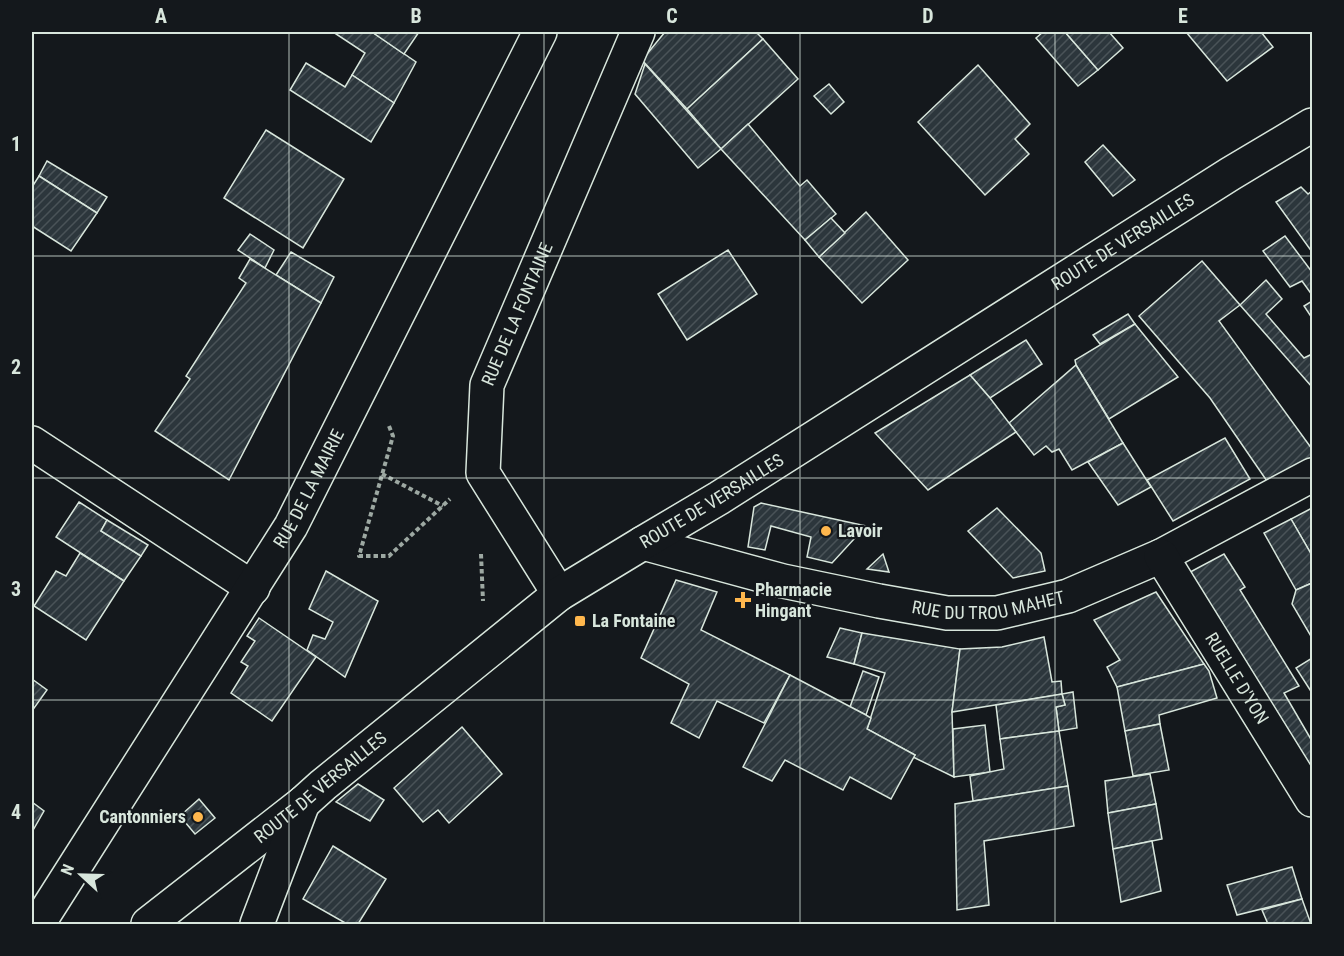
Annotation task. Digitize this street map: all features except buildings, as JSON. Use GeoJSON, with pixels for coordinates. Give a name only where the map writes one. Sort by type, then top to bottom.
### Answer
{"type":"FeatureCollection","features":[{"type":"Feature","properties":{"kind":"main road","name":"RUE DE LA MAIRIE"},"geometry":{"type":"LineString","coordinates":[[38,924],[291,526],[540,32]]}},
{"type":"Feature","properties":{"kind":"main road","name":"RUE DE LA FONTAINE"},"geometry":{"type":"LineString","coordinates":[[560,594],[483,473],[487,385],[638,32]]}},
{"type":"Feature","properties":{"kind":"main road","name":"ROUTE DE VERSAILLES"},"geometry":{"type":"LineString","coordinates":[[148,924],[303,803],[560,594],[719,498],[1220,180],[1312,125]]}},
{"type":"Feature","properties":{"kind":"main road"},"geometry":{"type":"LineString","coordinates":[[32,443],[252,588]]}},
{"type":"Feature","properties":{"kind":"main road","name":"RUE DU TROU MAHET"},"geometry":{"type":"LineString","coordinates":[[643,543],[783,581],[879,602],[947,613],[997,613],[1068,596],[1161,556],[1312,475]]}},
{"type":"Feature","properties":{"kind":"main road","name":"RUELLE D'YON"},"geometry":{"type":"LineString","coordinates":[[1161,556],[1312,800]]}},
{"type":"Feature","properties":{"kind":"main road"},"geometry":{"type":"LineString","coordinates":[[257,924],[303,803]]}},
{"type":"Feature","properties":{"kind":"path"},"geometry":{"type":"LineString","coordinates":[[368,373],[393,436],[359,556],[389,556],[456,493]]}},
{"type":"Feature","properties":{"kind":"path"},"geometry":{"type":"LineString","coordinates":[[382,474],[442,506]]}},
{"type":"Feature","properties":{"kind":"path"},"geometry":{"type":"LineString","coordinates":[[481,548],[484,654]]}},
{"type":"Feature","properties":{"kind":"place","name":"Lavoir"},"geometry":{"type":"Point","coordinates":[826,531]}},
{"type":"Feature","properties":{"kind":"place","name":"Pharmacie Hingant"},"geometry":{"type":"Point","coordinates":[743,600]}},
{"type":"Feature","properties":{"kind":"place","name":"La Fontaine"},"geometry":{"type":"Point","coordinates":[580,621]}},
{"type":"Feature","properties":{"kind":"place","name":"Cantonniers"},"geometry":{"type":"Point","coordinates":[198,817]}}]}
